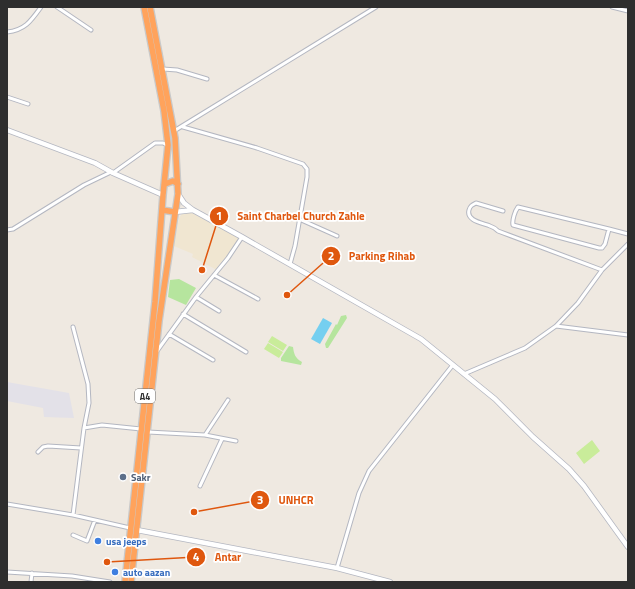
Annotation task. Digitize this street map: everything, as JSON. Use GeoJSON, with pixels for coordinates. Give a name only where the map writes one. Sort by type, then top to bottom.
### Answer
{"type":"FeatureCollection","features":[{"type":"Feature","properties":{"kind":"highway","name":"A4"},"geometry":{"type":"LineString","coordinates":[[125,582],[155,302],[168,145],[164,111],[144,7]]}},
{"type":"Feature","properties":{"kind":"highway","name":"A4"},"geometry":{"type":"LineString","coordinates":[[131,582],[162,299],[178,194],[174,131],[150,7]]}},
{"type":"Feature","properties":{"kind":"highway"},"geometry":{"type":"LineString","coordinates":[[165,184],[173,181],[178,184]]}},
{"type":"Feature","properties":{"kind":"highway"},"geometry":{"type":"LineString","coordinates":[[162,210],[170,213],[175,212]]}},
{"type":"Feature","properties":{"kind":"street"},"geometry":{"type":"LineString","coordinates":[[7,32],[16,31],[23,27],[32,20],[41,7]]}},
{"type":"Feature","properties":{"kind":"street"},"geometry":{"type":"LineString","coordinates":[[57,7],[91,30]]}},
{"type":"Feature","properties":{"kind":"street"},"geometry":{"type":"LineString","coordinates":[[174,131],[183,127],[376,7]]}},
{"type":"Feature","properties":{"kind":"street"},"geometry":{"type":"LineString","coordinates":[[612,7],[628,11]]}},
{"type":"Feature","properties":{"kind":"street"},"geometry":{"type":"LineString","coordinates":[[163,69],[177,70],[207,79]]}},
{"type":"Feature","properties":{"kind":"street"},"geometry":{"type":"LineString","coordinates":[[7,97],[28,104]]}},
{"type":"Feature","properties":{"kind":"street"},"geometry":{"type":"LineString","coordinates":[[183,127],[257,148],[303,164],[307,169],[295,246],[290,264]]}},
{"type":"Feature","properties":{"kind":"street"},"geometry":{"type":"LineString","coordinates":[[7,130],[80,157],[163,195]]}},
{"type":"Feature","properties":{"kind":"street"},"geometry":{"type":"LineString","coordinates":[[7,230],[13,229],[84,185],[112,172],[155,143],[163,143],[168,145]]}},
{"type":"Feature","properties":{"kind":"street"},"geometry":{"type":"LineString","coordinates":[[178,194],[193,210],[420,339],[495,399],[533,438],[573,473],[628,547]]}},
{"type":"Feature","properties":{"kind":"street"},"geometry":{"type":"LineString","coordinates":[[503,211],[476,203],[471,207],[469,216],[471,219],[492,227],[498,231],[602,270]]}},
{"type":"Feature","properties":{"kind":"street"},"geometry":{"type":"LineString","coordinates":[[610,229],[605,244],[602,248],[599,248],[514,226],[512,222],[516,210],[520,207],[610,229],[628,234]]}},
{"type":"Feature","properties":{"kind":"street"},"geometry":{"type":"LineString","coordinates":[[175,212],[193,210]]}},
{"type":"Feature","properties":{"kind":"street"},"geometry":{"type":"LineString","coordinates":[[299,219],[337,236]]}},
{"type":"Feature","properties":{"kind":"street"},"geometry":{"type":"LineString","coordinates":[[156,353],[183,314],[228,258],[242,237]]}},
{"type":"Feature","properties":{"kind":"street"},"geometry":{"type":"LineString","coordinates":[[464,374],[525,348],[556,326],[578,303],[602,270],[628,244]]}},
{"type":"Feature","properties":{"kind":"street"},"geometry":{"type":"LineString","coordinates":[[214,275],[258,299]]}},
{"type":"Feature","properties":{"kind":"street"},"geometry":{"type":"LineString","coordinates":[[196,297],[220,311]]}},
{"type":"Feature","properties":{"kind":"street"},"geometry":{"type":"LineString","coordinates":[[183,314],[246,352]]}},
{"type":"Feature","properties":{"kind":"street"},"geometry":{"type":"LineString","coordinates":[[556,326],[628,335]]}},
{"type":"Feature","properties":{"kind":"street"},"geometry":{"type":"LineString","coordinates":[[73,327],[88,384],[89,403],[81,448],[73,516]]}},
{"type":"Feature","properties":{"kind":"street"},"geometry":{"type":"LineString","coordinates":[[169,334],[213,360]]}},
{"type":"Feature","properties":{"kind":"street"},"geometry":{"type":"LineString","coordinates":[[337,568],[359,493],[369,471],[452,366]]}},
{"type":"Feature","properties":{"kind":"street"},"geometry":{"type":"LineString","coordinates":[[205,435],[228,400]]}},
{"type":"Feature","properties":{"kind":"street"},"geometry":{"type":"LineString","coordinates":[[84,428],[102,425],[141,429]]}},
{"type":"Feature","properties":{"kind":"street"},"geometry":{"type":"LineString","coordinates":[[148,432],[205,435],[236,441]]}},
{"type":"Feature","properties":{"kind":"street"},"geometry":{"type":"LineString","coordinates":[[200,486],[222,439]]}},
{"type":"Feature","properties":{"kind":"street"},"geometry":{"type":"LineString","coordinates":[[38,452],[43,447],[48,446],[81,448]]}},
{"type":"Feature","properties":{"kind":"street"},"geometry":{"type":"LineString","coordinates":[[7,506],[73,516],[130,528]]}},
{"type":"Feature","properties":{"kind":"street"},"geometry":{"type":"LineString","coordinates":[[74,535],[87,541],[95,520]]}},
{"type":"Feature","properties":{"kind":"street"},"geometry":{"type":"LineString","coordinates":[[137,530],[337,568],[389,582]]}},
{"type":"Feature","properties":{"kind":"street"},"geometry":{"type":"LineString","coordinates":[[7,572],[76,577],[110,582]]}},
{"type":"Feature","properties":{"kind":"street"},"geometry":{"type":"LineString","coordinates":[[31,582],[32,573]]}},
{"type":"Feature","properties":{"kind":"street"},"geometry":{"type":"LineString","coordinates":[[75,582],[76,577]]}},
{"type":"Feature","properties":{"kind":"shaded area"},"geometry":{"type":"Polygon","coordinates":[[[185,213],[192,213],[239,238],[228,257],[217,270],[192,257],[193,254],[174,246],[179,218],[185,213]]]}},
{"type":"Feature","properties":{"kind":"shaded area"},"geometry":{"type":"Polygon","coordinates":[[[7,382],[69,393],[74,418],[44,417],[43,408],[7,401],[7,382]]]}},
{"type":"Feature","properties":{"kind":"green space"},"geometry":{"type":"Polygon","coordinates":[[[179,279],[196,288],[186,305],[168,297],[170,280],[179,279]]]}},
{"type":"Feature","properties":{"kind":"green space"},"geometry":{"type":"Polygon","coordinates":[[[346,315],[347,318],[328,348],[326,348],[325,344],[336,324],[337,325],[341,316],[346,315]]]}},
{"type":"Feature","properties":{"kind":"green space"},"geometry":{"type":"Polygon","coordinates":[[[272,336],[287,345],[283,351],[268,342],[272,336]]]}},
{"type":"Feature","properties":{"kind":"green space"},"geometry":{"type":"Polygon","coordinates":[[[268,343],[283,352],[279,358],[264,349],[268,343]]]}},
{"type":"Feature","properties":{"kind":"green space"},"geometry":{"type":"Polygon","coordinates":[[[289,346],[293,347],[295,356],[302,362],[301,365],[281,361],[281,358],[289,346]]]}},
{"type":"Feature","properties":{"kind":"green space"},"geometry":{"type":"Polygon","coordinates":[[[592,440],[600,451],[584,464],[576,453],[592,440]]]}},
{"type":"Feature","properties":{"kind":"water"},"geometry":{"type":"Polygon","coordinates":[[[323,318],[332,323],[320,344],[311,339],[323,318]]]}},
{"type":"Feature","properties":{"kind":"place","name":"Saint Charbel Church Zahle"},"geometry":{"type":"Point","coordinates":[202,270]}},
{"type":"Feature","properties":{"kind":"place","name":"Parking Rihab"},"geometry":{"type":"Point","coordinates":[287,295]}},
{"type":"Feature","properties":{"kind":"place","name":"Sakr"},"geometry":{"type":"Point","coordinates":[123,477]}},
{"type":"Feature","properties":{"kind":"place","name":"UNHCR"},"geometry":{"type":"Point","coordinates":[194,512]}},
{"type":"Feature","properties":{"kind":"place","name":"usa jeeps"},"geometry":{"type":"Point","coordinates":[98,541]}},
{"type":"Feature","properties":{"kind":"place","name":"Antar"},"geometry":{"type":"Point","coordinates":[107,562]}},
{"type":"Feature","properties":{"kind":"place","name":"auto aazan"},"geometry":{"type":"Point","coordinates":[115,572]}}]}
